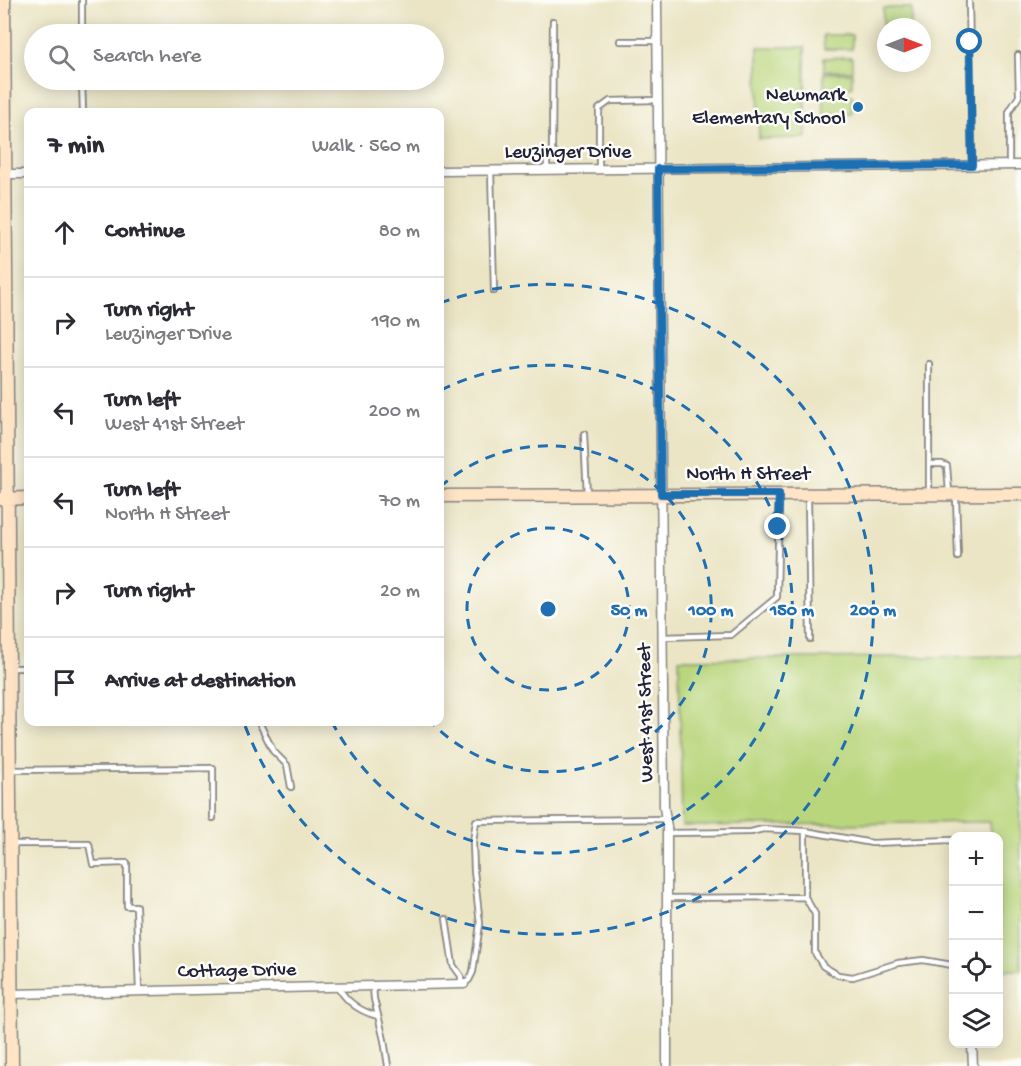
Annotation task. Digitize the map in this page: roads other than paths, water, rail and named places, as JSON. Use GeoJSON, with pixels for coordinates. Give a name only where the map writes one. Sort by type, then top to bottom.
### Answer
{"type":"FeatureCollection","features":[{"type":"Feature","properties":{"kind":"main road"},"geometry":{"type":"LineString","coordinates":[[4,0],[2,46],[4,631],[9,668],[12,1066]]}},
{"type":"Feature","properties":{"kind":"main road","name":"North H Street"},"geometry":{"type":"LineString","coordinates":[[444,496],[1021,494]]}},
{"type":"Feature","properties":{"kind":"main road"},"geometry":{"type":"LineString","coordinates":[[4,499],[24,498]]}},
{"type":"Feature","properties":{"kind":"street","name":"West 41st Street"},"geometry":{"type":"LineString","coordinates":[[657,0],[664,807],[667,832],[667,1066]]}},
{"type":"Feature","properties":{"kind":"street","name":"Leuzinger Drive"},"geometry":{"type":"LineString","coordinates":[[444,171],[1021,165]]}},
{"type":"Feature","properties":{"kind":"street"},"geometry":{"type":"LineString","coordinates":[[2,174],[24,174]]}},
{"type":"Feature","properties":{"kind":"street","name":"Cottage Drive"},"geometry":{"type":"LineString","coordinates":[[11,994],[462,984]]}},
{"type":"Feature","properties":{"kind":"street"},"geometry":{"type":"LineString","coordinates":[[972,1048],[973,1066]]}},
{"type":"Feature","properties":{"kind":"lane"},"geometry":{"type":"LineString","coordinates":[[82,0],[82,24]]}},
{"type":"Feature","properties":{"kind":"lane"},"geometry":{"type":"LineString","coordinates":[[969,0],[972,165]]}},
{"type":"Feature","properties":{"kind":"lane"},"geometry":{"type":"LineString","coordinates":[[552,153],[553,21]]}},
{"type":"Feature","properties":{"kind":"lane"},"geometry":{"type":"LineString","coordinates":[[620,41],[657,41]]}},
{"type":"Feature","properties":{"kind":"lane"},"geometry":{"type":"LineString","coordinates":[[1010,165],[1009,112],[1020,92],[1018,56]]}},
{"type":"Feature","properties":{"kind":"lane"},"geometry":{"type":"LineString","coordinates":[[82,90],[83,108]]}},
{"type":"Feature","properties":{"kind":"lane"},"geometry":{"type":"LineString","coordinates":[[599,170],[599,110],[610,101],[657,100]]}},
{"type":"Feature","properties":{"kind":"lane"},"geometry":{"type":"LineString","coordinates":[[547,170],[547,155],[556,153],[560,155],[561,170]]}},
{"type":"Feature","properties":{"kind":"lane"},"geometry":{"type":"LineString","coordinates":[[490,170],[494,291]]}},
{"type":"Feature","properties":{"kind":"lane"},"geometry":{"type":"LineString","coordinates":[[929,364],[929,494]]}},
{"type":"Feature","properties":{"kind":"lane"},"geometry":{"type":"LineString","coordinates":[[584,435],[587,495]]}},
{"type":"Feature","properties":{"kind":"lane"},"geometry":{"type":"LineString","coordinates":[[929,464],[947,466],[953,494],[958,556]]}},
{"type":"Feature","properties":{"kind":"lane"},"geometry":{"type":"LineString","coordinates":[[663,637],[731,635],[777,597],[779,494]]}},
{"type":"Feature","properties":{"kind":"lane"},"geometry":{"type":"LineString","coordinates":[[808,494],[810,639]]}},
{"type":"Feature","properties":{"kind":"lane"},"geometry":{"type":"LineString","coordinates":[[9,668],[24,668]]}},
{"type":"Feature","properties":{"kind":"lane"},"geometry":{"type":"LineString","coordinates":[[261,726],[273,751],[287,765],[291,786]]}},
{"type":"Feature","properties":{"kind":"lane"},"geometry":{"type":"LineString","coordinates":[[10,770],[213,768],[213,818]]}},
{"type":"Feature","properties":{"kind":"lane"},"geometry":{"type":"LineString","coordinates":[[446,920],[453,965],[461,976],[462,984],[469,980],[473,972],[480,924],[474,871],[473,842],[476,821],[666,819]]}},
{"type":"Feature","properties":{"kind":"lane"},"geometry":{"type":"LineString","coordinates":[[667,832],[751,832],[764,829],[805,831],[872,843],[949,840]]}},
{"type":"Feature","properties":{"kind":"lane"},"geometry":{"type":"LineString","coordinates":[[805,831],[805,897],[815,914],[815,953],[823,966],[838,975],[853,977],[898,963],[922,960],[949,964]]}},
{"type":"Feature","properties":{"kind":"lane"},"geometry":{"type":"LineString","coordinates":[[10,844],[89,844],[93,864],[128,863],[128,906],[136,906],[139,991]]}},
{"type":"Feature","properties":{"kind":"lane"},"geometry":{"type":"LineString","coordinates":[[667,898],[805,897]]}},
{"type":"Feature","properties":{"kind":"lane"},"geometry":{"type":"LineString","coordinates":[[373,986],[388,1066]]}},
{"type":"Feature","properties":{"kind":"lane"},"geometry":{"type":"LineString","coordinates":[[338,987],[343,995],[356,1006],[366,1013],[378,1016]]}},
{"type":"Feature","properties":{"kind":"place","name":"Newmark Elementary School"},"geometry":{"type":"Point","coordinates":[858,107]}}]}
